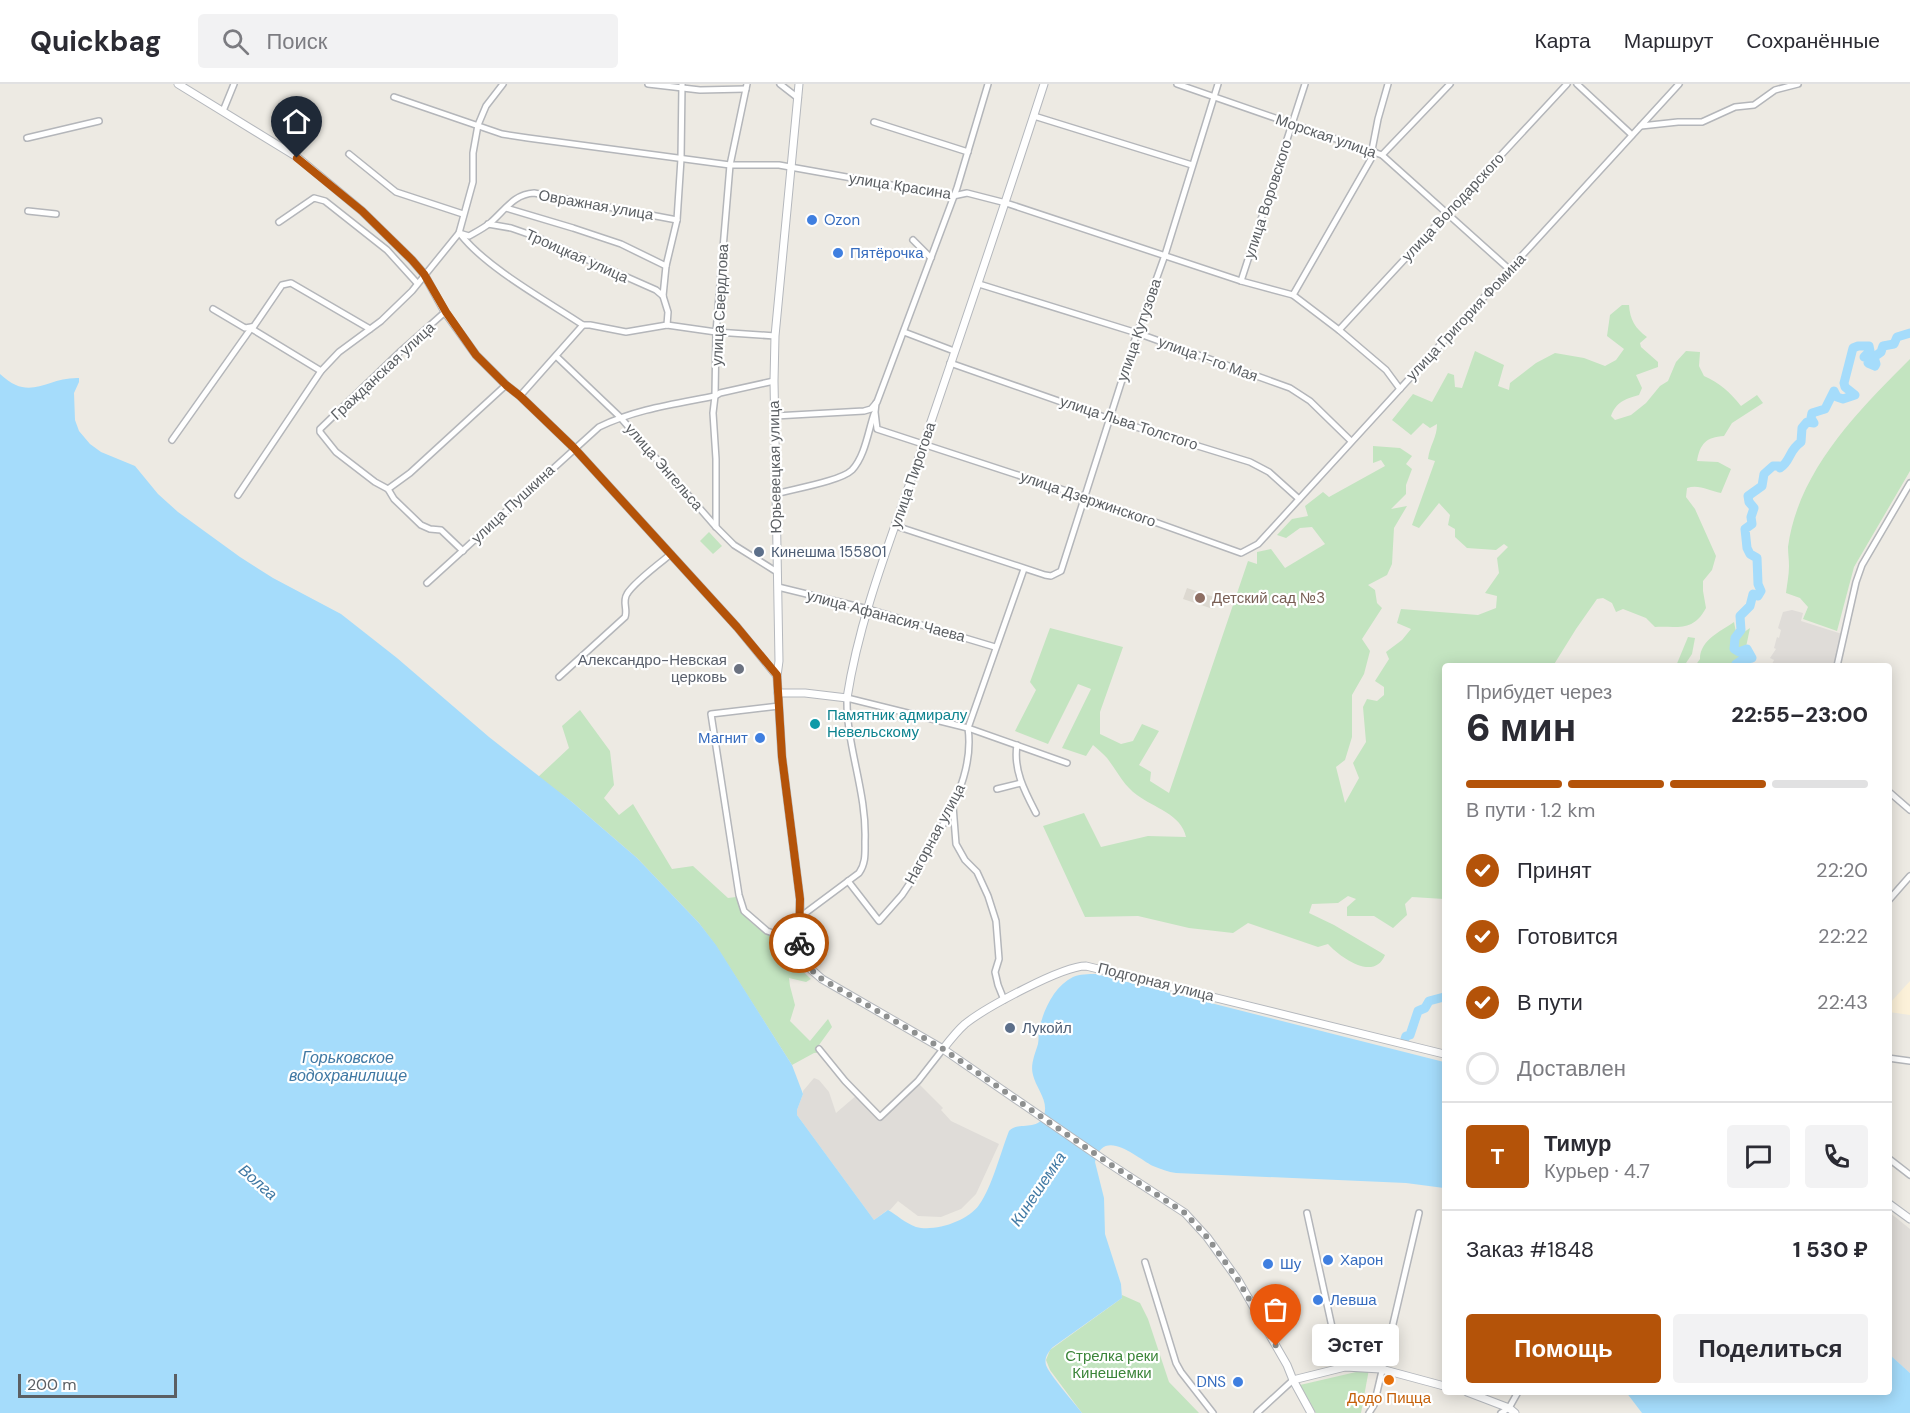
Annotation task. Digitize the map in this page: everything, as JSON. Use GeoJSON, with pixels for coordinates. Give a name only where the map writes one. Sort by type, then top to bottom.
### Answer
{"type":"FeatureCollection","features":[{"type":"Feature","properties":{"kind":"street"},"geometry":{"type":"LineString","coordinates":[[178,84],[313,170],[362,211],[412,260],[424,274],[446,312],[476,355],[574,448],[737,627],[777,675]]}},
{"type":"Feature","properties":{"kind":"street"},"geometry":{"type":"LineString","coordinates":[[223,111],[234,84]]}},
{"type":"Feature","properties":{"kind":"street"},"geometry":{"type":"LineString","coordinates":[[237,495],[321,371],[339,352],[381,321],[460,234],[463,214],[473,182],[473,153],[478,125],[486,106],[503,84]]}},
{"type":"Feature","properties":{"kind":"street"},"geometry":{"type":"LineString","coordinates":[[648,84],[700,90],[747,87]]}},
{"type":"Feature","properties":{"kind":"street"},"geometry":{"type":"LineString","coordinates":[[780,84],[798,98]]}},
{"type":"Feature","properties":{"kind":"street","name":"Юрьевецкая улица"},"geometry":{"type":"LineString","coordinates":[[799,84],[790,168],[774,381],[779,661],[777,675],[782,757],[799,890],[799,942],[802,957],[806,965],[822,979],[943,1049],[1107,1162],[1173,1204],[1198,1225],[1238,1280],[1287,1365],[1311,1413]]}},
{"type":"Feature","properties":{"kind":"street"},"geometry":{"type":"LineString","coordinates":[[776,494],[835,478],[851,471],[862,454],[876,403],[953,196],[988,84]]}},
{"type":"Feature","properties":{"kind":"street","name":"улица Пирогова"},"geometry":{"type":"LineString","coordinates":[[800,918],[859,873],[864,864],[866,820],[848,721],[847,698],[852,669],[868,609],[954,351],[979,284],[1044,84]]}},
{"type":"Feature","properties":{"kind":"street","name":"Морская улица"},"geometry":{"type":"LineString","coordinates":[[1177,84],[1382,155],[1509,269]]}},
{"type":"Feature","properties":{"kind":"street","name":"улица Кутузова"},"geometry":{"type":"LineString","coordinates":[[1024,569],[1051,576],[1056,575],[1063,566],[1137,333],[1165,255],[1218,84]]}},
{"type":"Feature","properties":{"kind":"street","name":"улица Воровского"},"geometry":{"type":"LineString","coordinates":[[1241,281],[1305,84]]}},
{"type":"Feature","properties":{"kind":"street"},"geometry":{"type":"LineString","coordinates":[[1293,295],[1374,151],[1378,119],[1389,84]]}},
{"type":"Feature","properties":{"kind":"street"},"geometry":{"type":"LineString","coordinates":[[1382,155],[1450,84]]}},
{"type":"Feature","properties":{"kind":"street","name":"улица Володарского"},"geometry":{"type":"LineString","coordinates":[[1339,330],[1567,84]]}},
{"type":"Feature","properties":{"kind":"street"},"geometry":{"type":"LineString","coordinates":[[1577,84],[1632,135]]}},
{"type":"Feature","properties":{"kind":"street","name":"улица Григория Фомина"},"geometry":{"type":"LineString","coordinates":[[1251,549],[1679,84]]}},
{"type":"Feature","properties":{"kind":"street"},"geometry":{"type":"LineString","coordinates":[[1641,126],[1702,122],[1736,107],[1754,105],[1775,90],[1798,84]]}},
{"type":"Feature","properties":{"kind":"street"},"geometry":{"type":"LineString","coordinates":[[667,325],[668,312],[663,296],[666,266],[676,220],[681,159],[681,86]]}},
{"type":"Feature","properties":{"kind":"street","name":"улица Свердлова"},"geometry":{"type":"LineString","coordinates":[[716,527],[713,413],[716,332],[730,165],[747,87]]}},
{"type":"Feature","properties":{"kind":"street","name":"улица Красина"},"geometry":{"type":"LineString","coordinates":[[394,97],[502,134],[730,165],[779,165],[953,196],[967,193],[1006,203],[1241,281],[1293,295],[1386,370],[1400,389]]}},
{"type":"Feature","properties":{"kind":"street"},"geometry":{"type":"LineString","coordinates":[[1034,116],[1192,165]]}},
{"type":"Feature","properties":{"kind":"street"},"geometry":{"type":"LineString","coordinates":[[27,138],[99,121]]}},
{"type":"Feature","properties":{"kind":"street"},"geometry":{"type":"LineString","coordinates":[[874,122],[968,152]]}},
{"type":"Feature","properties":{"kind":"street"},"geometry":{"type":"LineString","coordinates":[[349,154],[396,192],[463,214]]}},
{"type":"Feature","properties":{"kind":"street","name":"Овражная улица"},"geometry":{"type":"LineString","coordinates":[[460,234],[469,236],[488,224],[523,194],[534,194],[676,220]]}},
{"type":"Feature","properties":{"kind":"street"},"geometry":{"type":"LineString","coordinates":[[279,222],[314,198],[325,201],[387,250],[417,283]]}},
{"type":"Feature","properties":{"kind":"street"},"geometry":{"type":"LineString","coordinates":[[506,208],[621,244],[666,266]]}},
{"type":"Feature","properties":{"kind":"street"},"geometry":{"type":"LineString","coordinates":[[28,211],[56,214]]}},
{"type":"Feature","properties":{"kind":"street","name":"Троицкая улица"},"geometry":{"type":"LineString","coordinates":[[488,224],[511,228],[534,236],[656,290],[663,296]]}},
{"type":"Feature","properties":{"kind":"street"},"geometry":{"type":"LineString","coordinates":[[460,234],[471,249],[584,325],[626,332],[667,325],[716,332],[776,336]]}},
{"type":"Feature","properties":{"kind":"street"},"geometry":{"type":"LineString","coordinates":[[913,240],[931,258]]}},
{"type":"Feature","properties":{"kind":"street"},"geometry":{"type":"LineString","coordinates":[[172,440],[282,285],[291,283],[370,329]]}},
{"type":"Feature","properties":{"kind":"street","name":"улица 1-го Мая"},"geometry":{"type":"LineString","coordinates":[[979,284],[1137,333],[1290,388],[1310,401],[1351,441]]}},
{"type":"Feature","properties":{"kind":"street"},"geometry":{"type":"LineString","coordinates":[[213,309],[245,328],[252,327]]}},
{"type":"Feature","properties":{"kind":"street","name":"Гражданская улица"},"geometry":{"type":"LineString","coordinates":[[388,489],[375,482],[336,452],[321,435],[320,429],[401,351],[446,312]]}},
{"type":"Feature","properties":{"kind":"street"},"geometry":{"type":"LineString","coordinates":[[520,396],[584,325]]}},
{"type":"Feature","properties":{"kind":"street"},"geometry":{"type":"LineString","coordinates":[[252,327],[254,332],[321,371]]}},
{"type":"Feature","properties":{"kind":"street"},"geometry":{"type":"LineString","coordinates":[[904,332],[954,351]]}},
{"type":"Feature","properties":{"kind":"street","name":"улица Энгельса"},"geometry":{"type":"LineString","coordinates":[[556,356],[620,417],[734,545],[777,572]]}},
{"type":"Feature","properties":{"kind":"street","name":"улица Льва Толстого"},"geometry":{"type":"LineString","coordinates":[[950,363],[1110,418],[1250,462],[1269,472],[1299,499]]}},
{"type":"Feature","properties":{"kind":"street","name":"улица Пушкина"},"geometry":{"type":"LineString","coordinates":[[427,583],[599,427],[620,417],[650,409],[774,381]]}},
{"type":"Feature","properties":{"kind":"street"},"geometry":{"type":"LineString","coordinates":[[463,551],[441,530],[430,530],[421,525],[394,499],[388,489],[410,473],[506,385]]}},
{"type":"Feature","properties":{"kind":"street"},"geometry":{"type":"LineString","coordinates":[[775,416],[864,411],[871,409],[876,403]]}},
{"type":"Feature","properties":{"kind":"street","name":"улица Дзержинского"},"geometry":{"type":"LineString","coordinates":[[874,412],[877,429],[1085,497],[1241,553],[1251,549]]}},
{"type":"Feature","properties":{"kind":"street"},"geometry":{"type":"LineString","coordinates":[[1838,663],[1862,565],[1910,483]]}},
{"type":"Feature","properties":{"kind":"street"},"geometry":{"type":"LineString","coordinates":[[896,526],[1024,569]]}},
{"type":"Feature","properties":{"kind":"street"},"geometry":{"type":"LineString","coordinates":[[558,677],[625,617],[627,612],[624,602],[627,593],[670,554]]}},
{"type":"Feature","properties":{"kind":"street","name":"Нагорная улица"},"geometry":{"type":"LineString","coordinates":[[848,881],[879,921],[902,895],[965,778],[970,744],[968,728],[1024,569]]}},
{"type":"Feature","properties":{"kind":"street","name":"улица Афанасия Чаева"},"geometry":{"type":"LineString","coordinates":[[778,587],[868,609],[995,647]]}},
{"type":"Feature","properties":{"kind":"street"},"geometry":{"type":"LineString","coordinates":[[778,693],[805,693],[847,698],[968,728],[1067,763]]}},
{"type":"Feature","properties":{"kind":"street"},"geometry":{"type":"LineString","coordinates":[[779,706],[711,714],[739,895],[744,911],[767,930],[799,942]]}},
{"type":"Feature","properties":{"kind":"street"},"geometry":{"type":"LineString","coordinates":[[1017,745],[1016,753],[1021,783],[1036,813]]}},
{"type":"Feature","properties":{"kind":"street"},"geometry":{"type":"LineString","coordinates":[[997,789],[1021,783]]}},
{"type":"Feature","properties":{"kind":"street"},"geometry":{"type":"LineString","coordinates":[[1892,794],[1910,810]]}},
{"type":"Feature","properties":{"kind":"street"},"geometry":{"type":"LineString","coordinates":[[953,804],[956,844],[965,860],[977,872],[992,909],[999,959],[995,972],[1004,1000]]}},
{"type":"Feature","properties":{"kind":"street"},"geometry":{"type":"LineString","coordinates":[[1892,896],[1910,876]]}},
{"type":"Feature","properties":{"kind":"street","name":"Подгорная улица"},"geometry":{"type":"LineString","coordinates":[[819,1049],[845,1081],[880,1117],[918,1081],[967,1022],[1065,969],[1093,966],[1442,1053]]}},
{"type":"Feature","properties":{"kind":"street"},"geometry":{"type":"LineString","coordinates":[[1892,1059],[1910,1061]]}},
{"type":"Feature","properties":{"kind":"street"},"geometry":{"type":"LineString","coordinates":[[1892,1161],[1910,1175]]}},
{"type":"Feature","properties":{"kind":"street"},"geometry":{"type":"LineString","coordinates":[[1892,1206],[1910,1219]]}},
{"type":"Feature","properties":{"kind":"street"},"geometry":{"type":"LineString","coordinates":[[1306,1213],[1341,1368]]}},
{"type":"Feature","properties":{"kind":"street"},"geometry":{"type":"LineString","coordinates":[[1369,1413],[1374,1405],[1419,1213]]}},
{"type":"Feature","properties":{"kind":"street"},"geometry":{"type":"LineString","coordinates":[[1144,1262],[1176,1363],[1213,1413]]}},
{"type":"Feature","properties":{"kind":"street"},"geometry":{"type":"LineString","coordinates":[[1257,1413],[1293,1380],[1341,1368],[1381,1369],[1442,1385]]}},
{"type":"Feature","properties":{"kind":"street"},"geometry":{"type":"LineString","coordinates":[[1474,1395],[1512,1411]]}},
{"type":"Feature","properties":{"kind":"street"},"geometry":{"type":"LineString","coordinates":[[1512,1411],[1517,1395]]}},
{"type":"Feature","properties":{"kind":"street"},"geometry":{"type":"LineString","coordinates":[[1374,1405],[1376,1413]]}},
{"type":"Feature","properties":{"kind":"street"},"geometry":{"type":"LineString","coordinates":[[1501,1413],[1512,1411]]}},
{"type":"Feature","properties":{"kind":"shaded area","name":"Детский сад №3"},"geometry":{"type":"Polygon","coordinates":[[[1187,588],[1217,598],[1213,609],[1183,599],[1187,588]]]}},
{"type":"Feature","properties":{"kind":"shaded area"},"geometry":{"type":"Polygon","coordinates":[[[1792,610],[1803,613],[1801,621],[1842,634],[1835,663],[1772,663],[1774,660],[1770,658],[1776,649],[1774,648],[1781,630],[1778,628],[1783,612],[1792,610]]]}},
{"type":"Feature","properties":{"kind":"shaded area"},"geometry":{"type":"Polygon","coordinates":[[[1910,981],[1910,1015],[1892,1012],[1892,1001],[1910,981]]]}},
{"type":"Feature","properties":{"kind":"shaded area"},"geometry":{"type":"Polygon","coordinates":[[[814,1078],[819,1080],[829,1092],[836,1113],[857,1095],[879,1113],[885,1115],[919,1084],[943,1108],[941,1110],[951,1121],[999,1144],[976,1194],[961,1209],[941,1217],[918,1216],[898,1201],[890,1210],[874,1220],[797,1115],[803,1091],[814,1078]]]}},
{"type":"Feature","properties":{"kind":"shaded area"},"geometry":{"type":"Polygon","coordinates":[[[1892,1214],[1910,1229],[1910,1373],[1892,1357],[1892,1214]]]}},
{"type":"Feature","properties":{"kind":"green space"},"geometry":{"type":"Polygon","coordinates":[[[1622,305],[1629,305],[1634,323],[1647,337],[1640,343],[1641,347],[1658,362],[1658,367],[1636,375],[1642,388],[1639,395],[1618,404],[1611,416],[1615,420],[1631,415],[1646,403],[1660,386],[1668,381],[1676,362],[1686,351],[1700,352],[1699,366],[1704,376],[1724,388],[1741,406],[1757,395],[1763,403],[1732,423],[1724,436],[1705,442],[1700,450],[1697,461],[1718,462],[1731,469],[1721,493],[1700,487],[1687,488],[1686,497],[1695,509],[1716,556],[1712,570],[1703,581],[1706,608],[1701,616],[1685,626],[1655,627],[1646,618],[1623,609],[1616,612],[1612,603],[1603,598],[1597,599],[1555,663],[1442,663],[1442,899],[1412,897],[1405,904],[1407,915],[1393,928],[1374,916],[1347,916],[1347,907],[1356,899],[1348,896],[1338,903],[1312,904],[1309,913],[1385,955],[1380,963],[1365,967],[1348,960],[1328,944],[1318,947],[1248,923],[1233,933],[1189,928],[1138,916],[1085,917],[1043,826],[1084,813],[1101,847],[1148,836],[1186,837],[1183,829],[1173,817],[1132,791],[1107,758],[1093,745],[1086,756],[1062,748],[1091,689],[1078,684],[1048,744],[1015,731],[1036,690],[1030,682],[1050,628],[1123,647],[1100,712],[1100,734],[1121,744],[1133,741],[1142,724],[1159,731],[1139,765],[1151,772],[1150,781],[1169,793],[1248,561],[1257,564],[1257,552],[1271,549],[1285,568],[1325,544],[1312,527],[1300,528],[1286,538],[1277,535],[1292,519],[1308,516],[1305,506],[1323,492],[1329,497],[1385,466],[1381,460],[1373,463],[1373,446],[1400,448],[1412,456],[1406,464],[1412,469],[1406,485],[1406,494],[1391,509],[1407,506],[1394,528],[1392,564],[1387,575],[1368,585],[1375,590],[1377,603],[1382,608],[1362,639],[1370,651],[1364,674],[1352,695],[1352,737],[1345,760],[1336,767],[1345,803],[1359,778],[1353,763],[1366,742],[1363,707],[1367,699],[1377,701],[1384,695],[1384,687],[1375,681],[1389,659],[1386,652],[1402,640],[1411,629],[1397,623],[1401,609],[1478,615],[1496,608],[1497,596],[1485,593],[1499,573],[1497,558],[1508,547],[1504,544],[1496,550],[1467,548],[1455,537],[1455,529],[1448,525],[1450,515],[1439,503],[1419,528],[1412,525],[1435,461],[1428,459],[1437,424],[1430,428],[1423,423],[1411,435],[1392,420],[1413,394],[1432,402],[1448,373],[1454,375],[1455,387],[1462,388],[1475,351],[1504,365],[1498,386],[1509,390],[1510,383],[1536,363],[1555,353],[1584,358],[1605,366],[1616,360],[1624,349],[1607,336],[1610,315],[1622,305]]]}},
{"type":"Feature","properties":{"kind":"green space"},"geometry":{"type":"Polygon","coordinates":[[[1910,359],[1910,471],[1854,567],[1837,631],[1803,619],[1808,607],[1800,598],[1786,593],[1789,569],[1788,547],[1794,519],[1817,468],[1833,444],[1870,400],[1910,359]]]}},
{"type":"Feature","properties":{"kind":"green space"},"geometry":{"type":"Polygon","coordinates":[[[709,532],[722,546],[713,554],[700,541],[709,532]]]}},
{"type":"Feature","properties":{"kind":"green space"},"geometry":{"type":"Polygon","coordinates":[[[1734,622],[1737,637],[1750,628],[1743,663],[1697,663],[1703,646],[1734,622]]]}},
{"type":"Feature","properties":{"kind":"green space"},"geometry":{"type":"Polygon","coordinates":[[[1688,637],[1695,638],[1692,654],[1686,663],[1677,663],[1688,637]]]}},
{"type":"Feature","properties":{"kind":"green space"},"geometry":{"type":"Polygon","coordinates":[[[580,710],[610,751],[614,785],[604,798],[619,815],[633,804],[672,869],[693,866],[728,898],[736,897],[750,922],[772,935],[790,941],[793,946],[793,962],[811,979],[806,982],[789,978],[795,1005],[790,1021],[810,1041],[828,1019],[832,1027],[819,1045],[825,1052],[814,1053],[792,1065],[699,923],[637,858],[572,802],[538,777],[569,748],[562,726],[580,710]]]}},
{"type":"Feature","properties":{"kind":"green space","name":"Стрелка реки Кинешемки"},"geometry":{"type":"Polygon","coordinates":[[[1122,1295],[1140,1303],[1148,1319],[1169,1382],[1199,1413],[1082,1413],[1050,1370],[1046,1360],[1050,1350],[1122,1298],[1122,1295]]]}},
{"type":"Feature","properties":{"kind":"green space"},"geometry":{"type":"Polygon","coordinates":[[[1369,1369],[1361,1413],[1316,1413],[1300,1385],[1369,1369]]]}},
{"type":"Feature","properties":{"kind":"water","name":"Горьковское водохранилище"},"geometry":{"type":"Polygon","coordinates":[[[0,374],[21,387],[30,388],[79,378],[74,393],[75,420],[79,431],[90,444],[101,452],[135,466],[158,494],[178,512],[240,557],[273,578],[341,614],[397,658],[489,737],[572,802],[637,858],[699,923],[716,945],[792,1065],[803,1094],[797,1115],[874,1220],[888,1210],[916,1227],[932,1228],[959,1220],[979,1205],[992,1179],[1009,1131],[1017,1127],[1033,1125],[1044,1115],[1045,1105],[1032,1071],[1039,1030],[1043,1015],[1055,993],[1066,981],[1076,976],[1096,974],[1442,1061],[1442,1188],[1406,1183],[1176,1173],[1153,1166],[1121,1148],[1113,1145],[1105,1146],[1099,1152],[1095,1162],[1104,1198],[1105,1234],[1121,1284],[1122,1298],[1053,1347],[1046,1360],[1052,1376],[1082,1413],[0,1413],[0,374]]]}},
{"type":"Feature","properties":{"kind":"water"},"geometry":{"type":"Polygon","coordinates":[[[1892,1357],[1910,1373],[1910,1413],[1642,1413],[1628,1395],[1892,1395],[1892,1357]]]}},
{"type":"Feature","properties":{"kind":"waterway"},"geometry":{"type":"LineString","coordinates":[[1738,663],[1752,658],[1747,649],[1739,652],[1734,649],[1735,638],[1741,630],[1740,616],[1750,606],[1753,594],[1758,596],[1761,591],[1758,584],[1757,558],[1750,554],[1747,548],[1745,529],[1752,524],[1751,517],[1754,508],[1748,496],[1762,486],[1764,474],[1773,466],[1780,468],[1786,462],[1801,442],[1802,428],[1807,422],[1814,423],[1811,418],[1812,413],[1825,409],[1834,391],[1837,397],[1843,399],[1855,395],[1845,387],[1844,383],[1853,348],[1869,346],[1870,351],[1864,357],[1871,358],[1868,363],[1875,366],[1874,357],[1881,352],[1883,346],[1894,344],[1897,337],[1910,333]]}},
{"type":"Feature","properties":{"kind":"waterway"},"geometry":{"type":"LineString","coordinates":[[1405,1039],[1410,1035],[1418,1011],[1425,1008],[1429,1001],[1442,998]]}},
{"type":"Feature","properties":{"kind":"way so far"},"geometry":{"type":"LineString","coordinates":[[799,943],[806,965],[822,979],[943,1049],[1185,1213],[1198,1225],[1238,1280],[1276,1346]]}},
{"type":"Feature","properties":{"kind":"place","name":"Ozon"},"geometry":{"type":"Point","coordinates":[812,220]}},
{"type":"Feature","properties":{"kind":"place","name":"Пятёрочка"},"geometry":{"type":"Point","coordinates":[838,253]}},
{"type":"Feature","properties":{"kind":"place","name":"Кинешма 155801"},"geometry":{"type":"Point","coordinates":[759,552]}},
{"type":"Feature","properties":{"kind":"place","name":"Детский сад №3"},"geometry":{"type":"Point","coordinates":[1200,598]}},
{"type":"Feature","properties":{"kind":"place","name":"Александро-Невская церковь"},"geometry":{"type":"Point","coordinates":[739,669]}},
{"type":"Feature","properties":{"kind":"place","name":"Памятник адмиралу Невельскому"},"geometry":{"type":"Point","coordinates":[815,724]}},
{"type":"Feature","properties":{"kind":"place","name":"Магнит"},"geometry":{"type":"Point","coordinates":[760,738]}},
{"type":"Feature","properties":{"kind":"place","name":"Лукойл"},"geometry":{"type":"Point","coordinates":[1010,1028]}},
{"type":"Feature","properties":{"kind":"place","name":"Харон"},"geometry":{"type":"Point","coordinates":[1328,1260]}},
{"type":"Feature","properties":{"kind":"place","name":"Шу"},"geometry":{"type":"Point","coordinates":[1268,1264]}},
{"type":"Feature","properties":{"kind":"place","name":"Левша"},"geometry":{"type":"Point","coordinates":[1318,1300]}},
{"type":"Feature","properties":{"kind":"place","name":"Эстет"},"geometry":{"type":"Point","coordinates":[1276,1346]}},
{"type":"Feature","properties":{"kind":"place","name":"Додо Пицца"},"geometry":{"type":"Point","coordinates":[1389,1380]}},
{"type":"Feature","properties":{"kind":"place","name":"DNS"},"geometry":{"type":"Point","coordinates":[1238,1382]}},
{"type":"Feature","properties":{"kind":"route"},"geometry":{"type":"LineString","coordinates":[[297,158],[362,211],[412,260],[424,274],[446,312],[476,355],[574,448],[737,627],[777,675],[782,757],[800,899],[799,943]]}},
{"type":"Feature","properties":{"kind":"water label","name":"Волга"},"geometry":{"type":"Point","coordinates":[258,1182]}},
{"type":"Feature","properties":{"kind":"water label","name":"Кинешемка"},"geometry":{"type":"Point","coordinates":[1038,1189]}}]}
